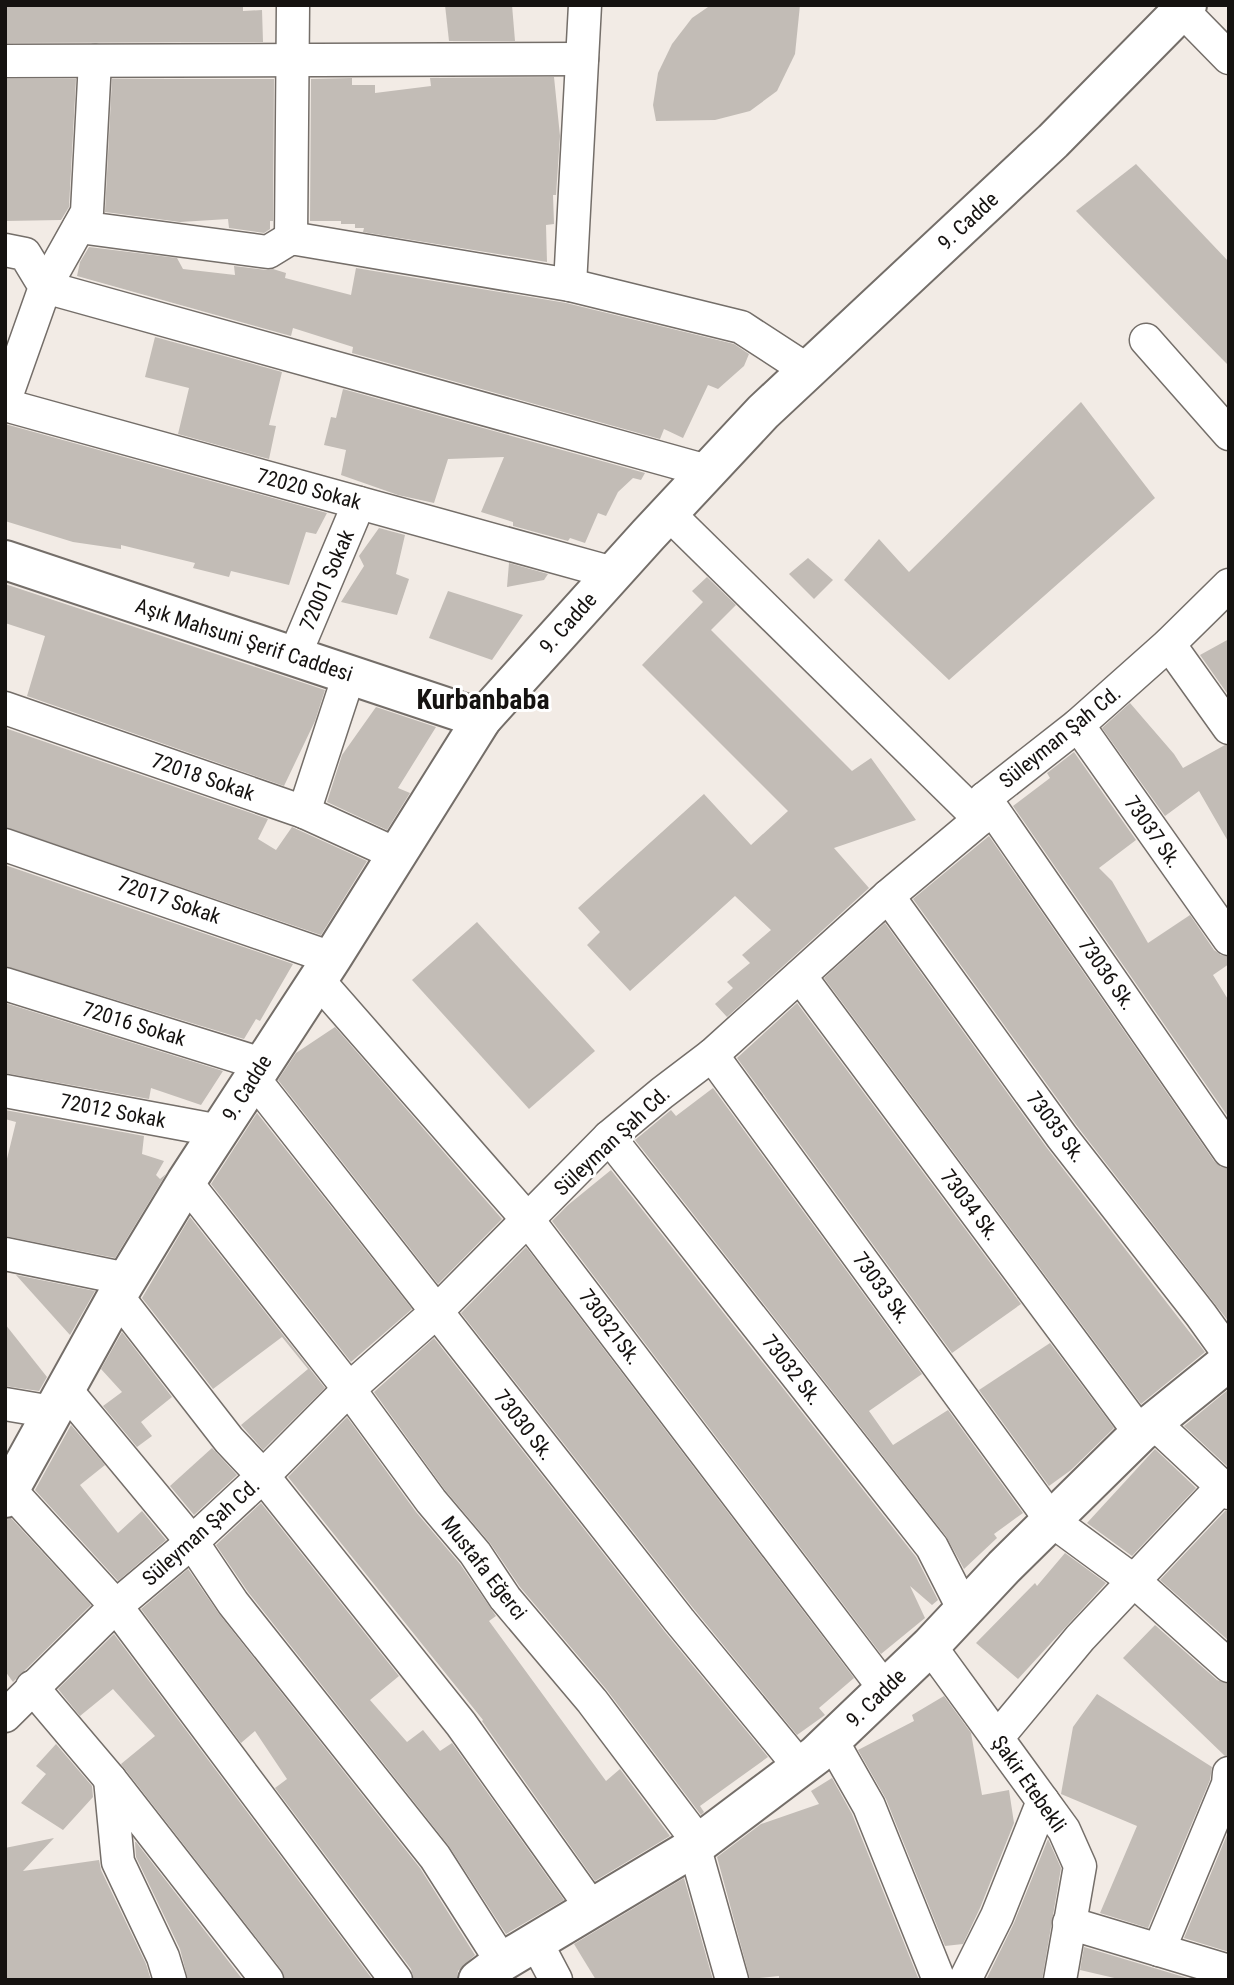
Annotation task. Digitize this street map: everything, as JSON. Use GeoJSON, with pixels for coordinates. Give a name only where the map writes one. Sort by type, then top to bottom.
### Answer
{"type":"FeatureCollection","features":[{"type":"Feature","properties":{"kind":"street"},"geometry":{"type":"LineString","coordinates":[[292,238],[293,5]]}},
{"type":"Feature","properties":{"kind":"street"},"geometry":{"type":"LineString","coordinates":[[570,285],[585,5]]}},
{"type":"Feature","properties":{"kind":"street"},"geometry":{"type":"LineString","coordinates":[[1185,8],[1229,58]]}},
{"type":"Feature","properties":{"kind":"street","name":"9. Cadde"},"geometry":{"type":"LineString","coordinates":[[7,1494],[122,1287],[186,1182],[482,719],[762,412],[1053,142],[1185,8]]}},
{"type":"Feature","properties":{"kind":"street"},"geometry":{"type":"LineString","coordinates":[[5,61],[582,59]]}},
{"type":"Feature","properties":{"kind":"street"},"geometry":{"type":"LineString","coordinates":[[5,402],[46,287],[87,212],[95,61]]}},
{"type":"Feature","properties":{"kind":"street"},"geometry":{"type":"LineString","coordinates":[[79,226],[268,252],[292,238],[570,285],[741,327],[807,370]]}},
{"type":"Feature","properties":{"kind":"street"},"geometry":{"type":"LineString","coordinates":[[5,250],[25,254],[46,287],[707,471]]}},
{"type":"Feature","properties":{"kind":"street"},"geometry":{"type":"LineString","coordinates":[[1146,340],[1229,434]]}},
{"type":"Feature","properties":{"kind":"street","name":"72020 Sokak"},"geometry":{"type":"LineString","coordinates":[[5,402],[613,573]]}},
{"type":"Feature","properties":{"kind":"street","name":"72001 Sokak"},"geometry":{"type":"LineString","coordinates":[[294,657],[359,503]]}},
{"type":"Feature","properties":{"kind":"street","name":"73036 Sk."},"geometry":{"type":"LineString","coordinates":[[668,513],[983,808],[1229,1151]]}},
{"type":"Feature","properties":{"kind":"street","name":"Aşık Mahsuni Şerif Caddesi"},"geometry":{"type":"LineString","coordinates":[[5,560],[482,719]]}},
{"type":"Feature","properties":{"kind":"street","name":"Süleyman Şah Cd."},"geometry":{"type":"LineString","coordinates":[[5,1716],[116,1606],[192,1542],[263,1476],[349,1389],[435,1313],[610,1137],[712,1055],[983,808],[1169,644],[1229,584]]}},
{"type":"Feature","properties":{"kind":"street"},"geometry":{"type":"LineString","coordinates":[[1169,644],[1229,728]]}},
{"type":"Feature","properties":{"kind":"street"},"geometry":{"type":"LineString","coordinates":[[304,812],[349,675]]}},
{"type":"Feature","properties":{"kind":"street","name":"72018 Sokak"},"geometry":{"type":"LineString","coordinates":[[5,708],[304,812],[396,854]]}},
{"type":"Feature","properties":{"kind":"street","name":"73037 Sk."},"geometry":{"type":"LineString","coordinates":[[1078,725],[1229,939]]}},
{"type":"Feature","properties":{"kind":"street","name":"72017 Sokak"},"geometry":{"type":"LineString","coordinates":[[5,845],[215,916],[324,968]]}},
{"type":"Feature","properties":{"kind":"street","name":"73035 Sk."},"geometry":{"type":"LineString","coordinates":[[888,896],[1062,1137],[1202,1315],[1224,1369]]}},
{"type":"Feature","properties":{"kind":"street","name":"730321Sk."},"geometry":{"type":"LineString","coordinates":[[324,968],[528,1220],[885,1689]]}},
{"type":"Feature","properties":{"kind":"street","name":"73034 Sk."},"geometry":{"type":"LineString","coordinates":[[800,976],[1146,1427],[1225,1490]]}},
{"type":"Feature","properties":{"kind":"street","name":"72016 Sokak"},"geometry":{"type":"LineString","coordinates":[[5,984],[258,1071]]}},
{"type":"Feature","properties":{"kind":"street","name":"73033 Sk."},"geometry":{"type":"LineString","coordinates":[[712,1055],[1051,1520],[1134,1581],[1229,1666]]}},
{"type":"Feature","properties":{"kind":"street","name":"73030 Sk."},"geometry":{"type":"LineString","coordinates":[[258,1071],[435,1313],[800,1768]]}},
{"type":"Feature","properties":{"kind":"street","name":"72012 Sokak"},"geometry":{"type":"LineString","coordinates":[[5,1091],[220,1131]]}},
{"type":"Feature","properties":{"kind":"street","name":"73032 Sk."},"geometry":{"type":"LineString","coordinates":[[610,1137],[932,1547],[964,1609]]}},
{"type":"Feature","properties":{"kind":"street","name":"Mustafa Eğerci"},"geometry":{"type":"LineString","coordinates":[[186,1182],[349,1389],[430,1501],[475,1553],[506,1598],[592,1701],[690,1831],[732,1980]]}},
{"type":"Feature","properties":{"kind":"street"},"geometry":{"type":"LineString","coordinates":[[5,1254],[122,1287],[229,1440],[263,1476],[461,1724],[592,1908]]}},
{"type":"Feature","properties":{"kind":"street","name":"9. Cadde"},"geometry":{"type":"LineString","coordinates":[[490,1971],[694,1847],[800,1768],[832,1741],[930,1646],[1051,1520],[1146,1427],[1224,1369]]}},
{"type":"Feature","properties":{"kind":"street"},"geometry":{"type":"LineString","coordinates":[[5,1404],[59,1401],[192,1542],[256,1633],[436,1857],[490,1971]]}},
{"type":"Feature","properties":{"kind":"street"},"geometry":{"type":"LineString","coordinates":[[997,1738],[1080,1638],[1225,1490]]}},
{"type":"Feature","properties":{"kind":"street"},"geometry":{"type":"LineString","coordinates":[[7,1494],[116,1606],[396,1980]]}},
{"type":"Feature","properties":{"kind":"street","name":"Şakir Etebekli"},"geometry":{"type":"LineString","coordinates":[[930,1646],[1064,1830],[1080,1866],[1060,1980]]}},
{"type":"Feature","properties":{"kind":"street"},"geometry":{"type":"LineString","coordinates":[[32,1687],[110,1779],[267,1980]]}},
{"type":"Feature","properties":{"kind":"street"},"geometry":{"type":"LineString","coordinates":[[832,1741],[869,1806],[939,1980]]}},
{"type":"Feature","properties":{"kind":"street"},"geometry":{"type":"LineString","coordinates":[[1158,1950],[1228,1784],[1229,1773]]}},
{"type":"Feature","properties":{"kind":"street"},"geometry":{"type":"LineString","coordinates":[[110,1779],[118,1862],[163,1957],[170,1980]]}},
{"type":"Feature","properties":{"kind":"street"},"geometry":{"type":"LineString","coordinates":[[965,1980],[997,1916],[1043,1801]]}},
{"type":"Feature","properties":{"kind":"street"},"geometry":{"type":"LineString","coordinates":[[1069,1923],[1229,1971]]}},
{"type":"Feature","properties":{"kind":"street"},"geometry":{"type":"LineString","coordinates":[[536,1942],[556,1980]]}},
{"type":"Feature","properties":{"kind":"building"},"geometry":{"type":"Polygon","coordinates":[[[5,5],[243,5],[243,11],[262,10],[263,42],[5,43],[5,5]]]}},
{"type":"Feature","properties":{"kind":"building"},"geometry":{"type":"Polygon","coordinates":[[[445,5],[512,5],[515,41],[449,41],[445,5]]]}},
{"type":"Feature","properties":{"kind":"building"},"geometry":{"type":"Polygon","coordinates":[[[711,5],[800,5],[795,54],[777,91],[750,111],[715,120],[656,121],[653,105],[658,73],[672,44],[692,18],[711,5]]]}},
{"type":"Feature","properties":{"kind":"building"},"geometry":{"type":"Polygon","coordinates":[[[554,77],[560,136],[556,195],[553,195],[554,224],[546,225],[547,262],[363,232],[364,228],[355,228],[355,224],[341,224],[341,221],[310,221],[311,79],[352,78],[352,85],[375,85],[375,93],[431,86],[430,78],[554,77]]]}},
{"type":"Feature","properties":{"kind":"building"},"geometry":{"type":"Polygon","coordinates":[[[5,79],[76,79],[69,207],[61,220],[5,221],[5,79]]]}},
{"type":"Feature","properties":{"kind":"building"},"geometry":{"type":"Polygon","coordinates":[[[112,79],[274,79],[273,221],[270,221],[270,229],[264,233],[229,228],[228,219],[180,222],[105,212],[112,79]]]}},
{"type":"Feature","properties":{"kind":"building"},"geometry":{"type":"Polygon","coordinates":[[[1136,164],[1229,262],[1229,366],[1076,211],[1136,164]]]}},
{"type":"Feature","properties":{"kind":"building"},"geometry":{"type":"Polygon","coordinates":[[[89,247],[177,258],[183,269],[235,275],[234,266],[273,269],[286,273],[285,278],[351,295],[356,268],[566,303],[734,344],[749,354],[744,366],[718,389],[708,385],[683,438],[664,429],[660,439],[352,353],[353,347],[293,328],[291,336],[77,276],[80,262],[89,247]]]}},
{"type":"Feature","properties":{"kind":"building"},"geometry":{"type":"Polygon","coordinates":[[[155,337],[282,372],[269,425],[276,426],[269,459],[178,434],[189,388],[145,377],[155,337]]]}},
{"type":"Feature","properties":{"kind":"building"},"geometry":{"type":"Polygon","coordinates":[[[343,389],[645,473],[641,480],[633,478],[618,492],[606,516],[598,513],[585,543],[513,526],[513,522],[481,512],[504,457],[448,459],[434,503],[398,495],[341,475],[346,450],[324,445],[331,417],[336,418],[343,389]]]}},
{"type":"Feature","properties":{"kind":"building"},"geometry":{"type":"Polygon","coordinates":[[[1081,402],[1155,498],[949,680],[844,580],[879,539],[909,572],[1081,402]]]}},
{"type":"Feature","properties":{"kind":"building"},"geometry":{"type":"Polygon","coordinates":[[[5,424],[327,513],[316,534],[306,532],[289,585],[231,571],[229,577],[193,568],[195,563],[121,545],[121,549],[73,542],[5,521],[5,424]]]}},
{"type":"Feature","properties":{"kind":"building"},"geometry":{"type":"Polygon","coordinates":[[[379,528],[405,535],[396,574],[409,579],[397,615],[341,602],[364,566],[359,556],[379,528]]]}},
{"type":"Feature","properties":{"kind":"building"},"geometry":{"type":"Polygon","coordinates":[[[808,558],[833,580],[814,599],[789,574],[808,558]]]}},
{"type":"Feature","properties":{"kind":"building"},"geometry":{"type":"Polygon","coordinates":[[[509,563],[548,574],[544,580],[507,587],[509,563]]]}},
{"type":"Feature","properties":{"kind":"building"},"geometry":{"type":"Polygon","coordinates":[[[707,577],[736,605],[711,630],[852,771],[871,758],[916,820],[834,848],[869,888],[727,1017],[715,1004],[733,988],[727,982],[750,963],[742,955],[771,930],[735,896],[630,991],[587,945],[600,932],[578,908],[704,794],[751,845],[788,811],[642,665],[703,602],[692,591],[707,577]]]}},
{"type":"Feature","properties":{"kind":"building"},"geometry":{"type":"Polygon","coordinates":[[[5,584],[325,690],[315,721],[284,786],[27,696],[45,636],[5,623],[5,584]]]}},
{"type":"Feature","properties":{"kind":"building"},"geometry":{"type":"Polygon","coordinates":[[[448,591],[523,615],[492,660],[429,638],[448,591]]]}},
{"type":"Feature","properties":{"kind":"building"},"geometry":{"type":"Polygon","coordinates":[[[1229,639],[1229,696],[1200,655],[1229,639]]]}},
{"type":"Feature","properties":{"kind":"building"},"geometry":{"type":"Polygon","coordinates":[[[1130,703],[1183,768],[1225,745],[1229,746],[1229,843],[1199,791],[1165,816],[1102,728],[1130,703]]]}},
{"type":"Feature","properties":{"kind":"building"},"geometry":{"type":"Polygon","coordinates":[[[376,707],[436,727],[398,788],[410,793],[387,830],[327,802],[342,755],[376,707]]]}},
{"type":"Feature","properties":{"kind":"building"},"geometry":{"type":"Polygon","coordinates":[[[5,728],[268,819],[258,839],[276,850],[292,827],[367,861],[321,935],[5,827],[5,728]]]}},
{"type":"Feature","properties":{"kind":"building"},"geometry":{"type":"Polygon","coordinates":[[[1074,752],[1136,840],[1099,868],[1112,881],[1148,943],[1190,915],[1214,950],[1229,957],[1229,964],[1213,975],[1229,1001],[1229,1118],[1013,806],[1050,778],[1047,773],[1074,752]]]}},
{"type":"Feature","properties":{"kind":"building"},"geometry":{"type":"Polygon","coordinates":[[[989,836],[1214,1161],[1229,1169],[1229,1322],[1077,1126],[913,899],[989,836]]]}},
{"type":"Feature","properties":{"kind":"building"},"geometry":{"type":"Polygon","coordinates":[[[5,865],[293,964],[260,1021],[256,1019],[244,1039],[5,966],[5,865]]]}},
{"type":"Feature","properties":{"kind":"building"},"geometry":{"type":"Polygon","coordinates":[[[477,922],[595,1051],[529,1109],[412,980],[477,922]]]}},
{"type":"Feature","properties":{"kind":"building"},"geometry":{"type":"Polygon","coordinates":[[[885,923],[1047,1148],[1205,1352],[1141,1404],[824,978],[885,923]]]}},
{"type":"Feature","properties":{"kind":"building"},"geometry":{"type":"Polygon","coordinates":[[[5,1003],[223,1071],[201,1105],[151,1088],[149,1099],[5,1073],[5,1003]]]}},
{"type":"Feature","properties":{"kind":"building"},"geometry":{"type":"Polygon","coordinates":[[[797,1003],[1021,1304],[952,1353],[737,1058],[797,1003]]]}},
{"type":"Feature","properties":{"kind":"building"},"geometry":{"type":"Polygon","coordinates":[[[335,1027],[502,1219],[438,1284],[278,1080],[296,1053],[335,1027]]]}},
{"type":"Feature","properties":{"kind":"building"},"geometry":{"type":"Polygon","coordinates":[[[713,1088],[922,1374],[869,1411],[893,1445],[948,1410],[1023,1513],[994,1534],[997,1538],[964,1569],[946,1536],[635,1140],[671,1110],[676,1116],[713,1088]]]}},
{"type":"Feature","properties":{"kind":"building"},"geometry":{"type":"Polygon","coordinates":[[[5,1110],[144,1136],[142,1154],[164,1161],[156,1175],[160,1179],[166,1174],[115,1258],[5,1236],[5,1167],[16,1122],[5,1119],[5,1110]]]}},
{"type":"Feature","properties":{"kind":"building"},"geometry":{"type":"Polygon","coordinates":[[[257,1113],[412,1309],[351,1362],[211,1184],[257,1113]]]}},
{"type":"Feature","properties":{"kind":"building"},"geometry":{"type":"Polygon","coordinates":[[[611,1170],[916,1557],[938,1600],[932,1605],[910,1586],[925,1618],[881,1654],[552,1221],[611,1170]]]}},
{"type":"Feature","properties":{"kind":"building"},"geometry":{"type":"Polygon","coordinates":[[[190,1217],[325,1388],[263,1450],[241,1425],[308,1369],[282,1337],[213,1389],[142,1298],[190,1217]]]}},
{"type":"Feature","properties":{"kind":"building"},"geometry":{"type":"Polygon","coordinates":[[[526,1247],[854,1678],[819,1708],[825,1715],[797,1735],[693,1608],[461,1313],[526,1247]]]}},
{"type":"Feature","properties":{"kind":"building"},"geometry":{"type":"Polygon","coordinates":[[[16,1275],[95,1291],[70,1335],[16,1275]]]}},
{"type":"Feature","properties":{"kind":"building"},"geometry":{"type":"Polygon","coordinates":[[[5,1324],[47,1377],[39,1391],[5,1386],[5,1324]]]}},
{"type":"Feature","properties":{"kind":"building"},"geometry":{"type":"Polygon","coordinates":[[[122,1332],[172,1397],[141,1422],[152,1436],[137,1447],[103,1406],[122,1392],[101,1369],[122,1332]]]}},
{"type":"Feature","properties":{"kind":"building"},"geometry":{"type":"Polygon","coordinates":[[[434,1338],[665,1632],[768,1757],[700,1806],[704,1812],[701,1815],[606,1689],[520,1587],[490,1543],[445,1490],[374,1392],[434,1338]]]}},
{"type":"Feature","properties":{"kind":"building"},"geometry":{"type":"Polygon","coordinates":[[[1050,1343],[1114,1428],[1071,1470],[1049,1486],[979,1390],[1050,1343]]]}},
{"type":"Feature","properties":{"kind":"building"},"geometry":{"type":"Polygon","coordinates":[[[1229,1389],[1229,1468],[1184,1426],[1229,1389]]]}},
{"type":"Feature","properties":{"kind":"building"},"geometry":{"type":"Polygon","coordinates":[[[347,1417],[416,1512],[460,1564],[496,1616],[489,1621],[606,1781],[620,1769],[670,1836],[595,1881],[483,1720],[288,1477],[347,1417]]]}},
{"type":"Feature","properties":{"kind":"building"},"geometry":{"type":"Polygon","coordinates":[[[71,1425],[105,1465],[80,1485],[118,1533],[142,1511],[166,1540],[118,1581],[35,1490],[71,1425]]]}},
{"type":"Feature","properties":{"kind":"building"},"geometry":{"type":"Polygon","coordinates":[[[212,1448],[237,1475],[194,1515],[170,1486],[212,1448]]]}},
{"type":"Feature","properties":{"kind":"building"},"geometry":{"type":"Polygon","coordinates":[[[1155,1449],[1196,1488],[1132,1556],[1087,1523],[1155,1449]]]}},
{"type":"Feature","properties":{"kind":"building"},"geometry":{"type":"Polygon","coordinates":[[[261,1503],[399,1676],[370,1700],[407,1742],[423,1730],[440,1751],[452,1743],[564,1900],[506,1934],[449,1846],[248,1592],[216,1545],[261,1503]]]}},
{"type":"Feature","properties":{"kind":"building"},"geometry":{"type":"Polygon","coordinates":[[[1225,1511],[1229,1511],[1229,1641],[1160,1580],[1225,1511]]]}},
{"type":"Feature","properties":{"kind":"building"},"geometry":{"type":"Polygon","coordinates":[[[11,1518],[91,1605],[13,1682],[5,1671],[5,1520],[11,1518]]]}},
{"type":"Feature","properties":{"kind":"building"},"geometry":{"type":"Polygon","coordinates":[[[1065,1553],[1106,1583],[1018,1679],[976,1643],[1035,1583],[1037,1586],[1065,1553]]]}},
{"type":"Feature","properties":{"kind":"building"},"geometry":{"type":"Polygon","coordinates":[[[188,1569],[219,1614],[420,1868],[475,1955],[458,1971],[457,1980],[414,1980],[411,1969],[275,1788],[287,1779],[255,1731],[241,1743],[141,1609],[188,1569]]]}},
{"type":"Feature","properties":{"kind":"building"},"geometry":{"type":"Polygon","coordinates":[[[1155,1625],[1217,1680],[1229,1684],[1229,1755],[1225,1756],[1123,1658],[1155,1625]]]}},
{"type":"Feature","properties":{"kind":"building"},"geometry":{"type":"Polygon","coordinates":[[[114,1634],[373,1980],[285,1980],[281,1969],[121,1764],[155,1736],[113,1689],[80,1716],[58,1689],[114,1634]]]}},
{"type":"Feature","properties":{"kind":"building"},"geometry":{"type":"Polygon","coordinates":[[[1097,1694],[1212,1767],[1210,1780],[1148,1928],[1100,1913],[1137,1826],[1061,1794],[1073,1727],[1097,1694]]]}},
{"type":"Feature","properties":{"kind":"building"},"geometry":{"type":"Polygon","coordinates":[[[944,1696],[971,1733],[982,1795],[1009,1790],[1014,1823],[963,1944],[945,1946],[886,1799],[858,1750],[914,1721],[912,1715],[944,1696]]]}},
{"type":"Feature","properties":{"kind":"building"},"geometry":{"type":"Polygon","coordinates":[[[56,1744],[92,1786],[93,1797],[63,1830],[21,1803],[46,1774],[36,1766],[56,1744]]]}},
{"type":"Feature","properties":{"kind":"building"},"geometry":{"type":"Polygon","coordinates":[[[832,1778],[852,1814],[919,1980],[779,1980],[779,1976],[750,1979],[717,1857],[761,1824],[819,1804],[811,1791],[832,1778]]]}},
{"type":"Feature","properties":{"kind":"building"},"geometry":{"type":"Polygon","coordinates":[[[1229,1830],[1229,1952],[1184,1938],[1229,1830]]]}},
{"type":"Feature","properties":{"kind":"building"},"geometry":{"type":"Polygon","coordinates":[[[54,1838],[23,1871],[99,1860],[101,1870],[151,1980],[5,1980],[5,1848],[54,1838]]]}},
{"type":"Feature","properties":{"kind":"building"},"geometry":{"type":"Polygon","coordinates":[[[1048,1839],[1061,1868],[1042,1980],[986,1980],[1014,1923],[1048,1839]]]}},
{"type":"Feature","properties":{"kind":"building"},"geometry":{"type":"Polygon","coordinates":[[[135,1842],[243,1980],[188,1980],[180,1949],[136,1857],[135,1842]]]}},
{"type":"Feature","properties":{"kind":"building"},"geometry":{"type":"Polygon","coordinates":[[[684,1878],[713,1980],[596,1980],[574,1944],[684,1878]]]}},
{"type":"Feature","properties":{"kind":"building"},"geometry":{"type":"Polygon","coordinates":[[[1084,1947],[1194,1980],[1123,1980],[1080,1970],[1084,1947]]]}},
{"type":"Feature","properties":{"kind":"district","name":"Kurbanbaba"},"geometry":{"type":"Point","coordinates":[483,699]}}]}
